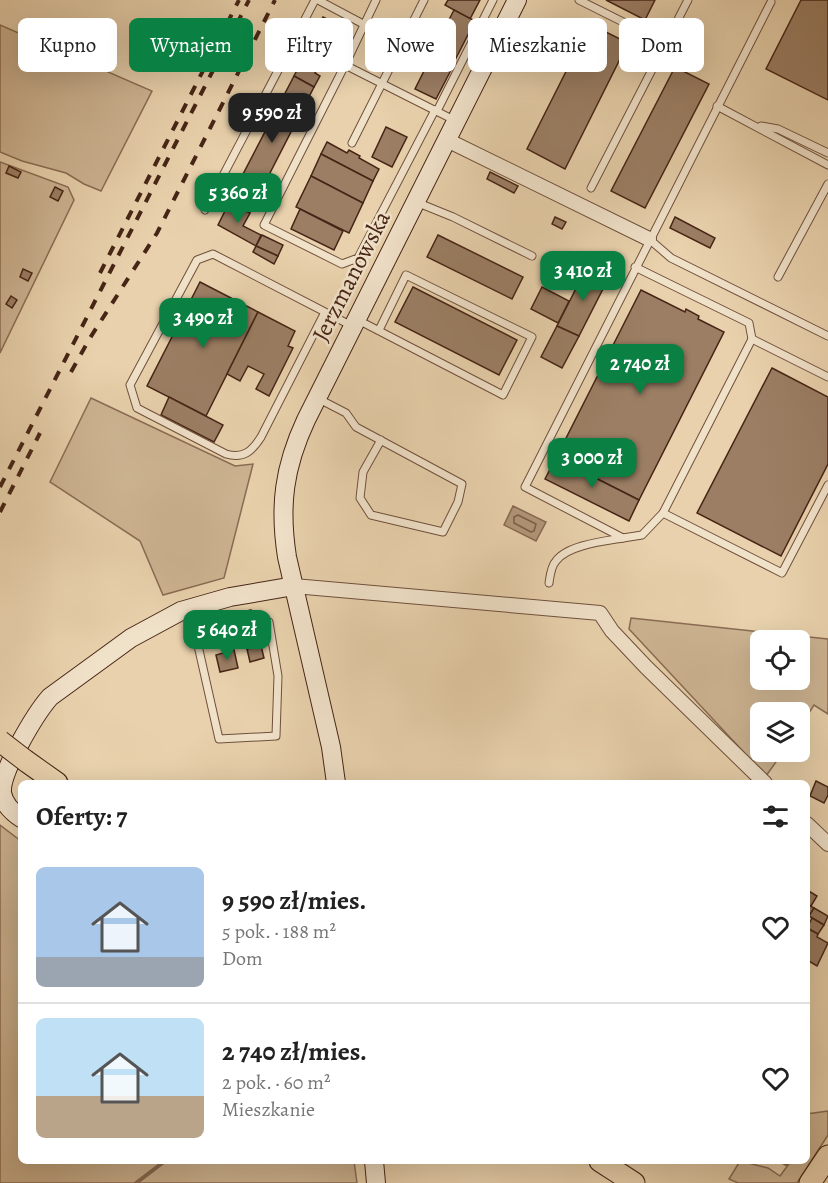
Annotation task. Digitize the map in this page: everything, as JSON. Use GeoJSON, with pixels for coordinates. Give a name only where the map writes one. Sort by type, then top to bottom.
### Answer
{"type":"FeatureCollection","features":[{"type":"Feature","properties":{"kind":"main road"},"geometry":{"type":"LineString","coordinates":[[0,741],[50,778]]}},
{"type":"Feature","properties":{"kind":"main road"},"geometry":{"type":"LineString","coordinates":[[810,1183],[828,1156]]}},
{"type":"Feature","properties":{"kind":"main road"},"geometry":{"type":"LineString","coordinates":[[605,1164],[634,1183]]}},
{"type":"Feature","properties":{"kind":"street","name":"Jerzmanowska"},"geometry":{"type":"LineString","coordinates":[[336,780],[331,747],[283,535],[284,480],[296,440],[517,0]]}},
{"type":"Feature","properties":{"kind":"street"},"geometry":{"type":"LineString","coordinates":[[447,140],[649,239]]}},
{"type":"Feature","properties":{"kind":"street"},"geometry":{"type":"LineString","coordinates":[[18,815],[6,803],[2,786],[40,708],[50,697],[131,638],[190,608],[230,597],[294,586],[600,613],[612,632],[762,780]]}},
{"type":"Feature","properties":{"kind":"street"},"geometry":{"type":"LineString","coordinates":[[810,827],[828,844]]}},
{"type":"Feature","properties":{"kind":"street"},"geometry":{"type":"LineString","coordinates":[[374,1164],[376,1183]]}},
{"type":"Feature","properties":{"kind":"lane"},"geometry":{"type":"LineString","coordinates":[[205,210],[317,0],[365,24],[353,49]]}},
{"type":"Feature","properties":{"kind":"lane"},"geometry":{"type":"LineString","coordinates":[[368,18],[376,0]]}},
{"type":"Feature","properties":{"kind":"lane"},"geometry":{"type":"LineString","coordinates":[[352,143],[384,84],[424,0]]}},
{"type":"Feature","properties":{"kind":"lane"},"geometry":{"type":"LineString","coordinates":[[341,72],[264,225],[342,264],[358,258],[493,0]]}},
{"type":"Feature","properties":{"kind":"lane"},"geometry":{"type":"LineString","coordinates":[[579,0],[619,20]]}},
{"type":"Feature","properties":{"kind":"lane"},"geometry":{"type":"LineString","coordinates":[[678,18],[688,0]]}},
{"type":"Feature","properties":{"kind":"lane"},"geometry":{"type":"LineString","coordinates":[[623,538],[525,487],[771,2]]}},
{"type":"Feature","properties":{"kind":"lane"},"geometry":{"type":"LineString","coordinates":[[353,69],[456,121]]}},
{"type":"Feature","properties":{"kind":"lane"},"geometry":{"type":"LineString","coordinates":[[591,188],[650,72]]}},
{"type":"Feature","properties":{"kind":"lane"},"geometry":{"type":"LineString","coordinates":[[717,106],[828,165]]}},
{"type":"Feature","properties":{"kind":"lane"},"geometry":{"type":"LineString","coordinates":[[754,125],[778,129],[828,153]]}},
{"type":"Feature","properties":{"kind":"lane"},"geometry":{"type":"LineString","coordinates":[[778,277],[828,184]]}},
{"type":"Feature","properties":{"kind":"lane"},"geometry":{"type":"LineString","coordinates":[[416,202],[453,217],[531,256]]}},
{"type":"Feature","properties":{"kind":"lane"},"geometry":{"type":"LineString","coordinates":[[649,239],[671,258],[828,336]]}},
{"type":"Feature","properties":{"kind":"lane"},"geometry":{"type":"LineString","coordinates":[[325,312],[261,437],[245,454],[239,456],[226,454],[137,408],[130,386],[197,260],[213,254],[325,312],[378,330],[503,395],[532,337],[406,275],[378,330]]}},
{"type":"Feature","properties":{"kind":"lane"},"geometry":{"type":"LineString","coordinates":[[549,583],[555,562],[561,555],[588,544],[642,535],[663,513],[752,339],[749,323],[635,267]]}},
{"type":"Feature","properties":{"kind":"lane"},"geometry":{"type":"LineString","coordinates":[[752,339],[828,378]]}},
{"type":"Feature","properties":{"kind":"lane"},"geometry":{"type":"LineString","coordinates":[[317,398],[346,413],[356,427],[381,440],[462,484],[458,502],[443,532],[371,515],[360,498],[363,472],[381,440]]}},
{"type":"Feature","properties":{"kind":"lane"},"geometry":{"type":"LineString","coordinates":[[663,513],[782,573],[828,484]]}},
{"type":"Feature","properties":{"kind":"lane"},"geometry":{"type":"LineString","coordinates":[[190,608],[219,739],[276,736],[278,676],[269,622]]}},
{"type":"Feature","properties":{"kind":"shaded area"},"geometry":{"type":"Polygon","coordinates":[[[0,25],[18,33],[18,72],[108,72],[152,91],[101,191],[66,173],[22,161],[0,152],[0,25]]]}},
{"type":"Feature","properties":{"kind":"shaded area"},"geometry":{"type":"Polygon","coordinates":[[[0,162],[68,187],[74,200],[0,353],[0,162]]]}},
{"type":"Feature","properties":{"kind":"shaded area"},"geometry":{"type":"Polygon","coordinates":[[[91,398],[235,466],[253,464],[224,578],[163,595],[140,541],[50,482],[91,398]]]}},
{"type":"Feature","properties":{"kind":"shaded area"},"geometry":{"type":"Polygon","coordinates":[[[631,618],[750,631],[750,690],[810,690],[810,637],[828,639],[828,714],[814,705],[810,711],[810,702],[750,702],[750,759],[629,629],[631,618]]]}},
{"type":"Feature","properties":{"kind":"shaded area"},"geometry":{"type":"Polygon","coordinates":[[[753,762],[776,762],[766,776],[753,762]]]}},
{"type":"Feature","properties":{"kind":"shaded area"},"geometry":{"type":"Polygon","coordinates":[[[0,825],[18,839],[18,1164],[354,1164],[357,1183],[0,1183],[0,825]]]}},
{"type":"Feature","properties":{"kind":"shaded area"},"geometry":{"type":"Polygon","coordinates":[[[828,1111],[828,1135],[810,1163],[810,1114],[828,1111]]]}},
{"type":"Feature","properties":{"kind":"shaded area"},"geometry":{"type":"Polygon","coordinates":[[[738,1164],[752,1164],[768,1168],[780,1176],[789,1164],[809,1164],[797,1183],[738,1183],[729,1179],[738,1164]]]}},
{"type":"Feature","properties":{"kind":"water"},"geometry":{"type":"Polygon","coordinates":[[[513,506],[546,522],[536,541],[504,525],[513,506]]]}},
{"type":"Feature","properties":{"kind":"building"},"geometry":{"type":"Polygon","coordinates":[[[448,0],[480,0],[471,18],[445,5],[448,0]]]}},
{"type":"Feature","properties":{"kind":"building"},"geometry":{"type":"Polygon","coordinates":[[[606,0],[655,0],[646,18],[641,18],[606,0]]]}},
{"type":"Feature","properties":{"kind":"building"},"geometry":{"type":"Polygon","coordinates":[[[801,0],[828,0],[828,100],[766,69],[801,0]]]}},
{"type":"Feature","properties":{"kind":"building"},"geometry":{"type":"Polygon","coordinates":[[[454,10],[469,18],[468,35],[456,58],[456,18],[450,18],[454,10]]]}},
{"type":"Feature","properties":{"kind":"building"},"geometry":{"type":"Polygon","coordinates":[[[607,32],[619,38],[619,61],[565,169],[527,149],[566,72],[607,72],[607,32]]]}},
{"type":"Feature","properties":{"kind":"building"},"geometry":{"type":"Polygon","coordinates":[[[296,72],[316,72],[320,76],[314,87],[294,76],[296,72]]]}},
{"type":"Feature","properties":{"kind":"building"},"geometry":{"type":"Polygon","coordinates":[[[424,72],[450,72],[436,99],[415,89],[424,72]]]}},
{"type":"Feature","properties":{"kind":"building"},"geometry":{"type":"Polygon","coordinates":[[[672,72],[685,72],[709,84],[645,208],[611,191],[672,72]]]}},
{"type":"Feature","properties":{"kind":"building"},"geometry":{"type":"Polygon","coordinates":[[[294,76],[314,87],[250,212],[229,201],[294,76]]]}},
{"type":"Feature","properties":{"kind":"building"},"geometry":{"type":"Polygon","coordinates":[[[386,127],[407,137],[392,167],[372,157],[386,127]]]}},
{"type":"Feature","properties":{"kind":"building"},"geometry":{"type":"Polygon","coordinates":[[[327,142],[347,153],[349,150],[379,169],[373,181],[321,154],[327,142]]]}},
{"type":"Feature","properties":{"kind":"building"},"geometry":{"type":"Polygon","coordinates":[[[321,154],[373,181],[363,203],[311,176],[321,154]]]}},
{"type":"Feature","properties":{"kind":"building"},"geometry":{"type":"Polygon","coordinates":[[[9,166],[21,172],[18,178],[6,173],[9,166]]]}},
{"type":"Feature","properties":{"kind":"building"},"geometry":{"type":"Polygon","coordinates":[[[490,172],[518,186],[514,193],[487,179],[490,172]]]}},
{"type":"Feature","properties":{"kind":"building"},"geometry":{"type":"Polygon","coordinates":[[[311,176],[363,203],[349,233],[296,207],[311,176]]]}},
{"type":"Feature","properties":{"kind":"building"},"geometry":{"type":"Polygon","coordinates":[[[55,187],[63,191],[58,201],[50,197],[55,187]]]}},
{"type":"Feature","properties":{"kind":"building"},"geometry":{"type":"Polygon","coordinates":[[[229,203],[250,213],[243,226],[261,235],[256,246],[218,225],[229,203]]]}},
{"type":"Feature","properties":{"kind":"building"},"geometry":{"type":"Polygon","coordinates":[[[300,209],[343,231],[334,250],[291,229],[300,209]]]}},
{"type":"Feature","properties":{"kind":"building"},"geometry":{"type":"Polygon","coordinates":[[[555,217],[566,222],[562,229],[552,224],[555,217]]]}},
{"type":"Feature","properties":{"kind":"building"},"geometry":{"type":"Polygon","coordinates":[[[675,217],[715,238],[710,248],[670,228],[675,217]]]}},
{"type":"Feature","properties":{"kind":"building"},"geometry":{"type":"Polygon","coordinates":[[[262,235],[283,245],[278,256],[256,246],[262,235]]]}},
{"type":"Feature","properties":{"kind":"building"},"geometry":{"type":"Polygon","coordinates":[[[438,235],[523,277],[512,299],[427,257],[438,235]]]}},
{"type":"Feature","properties":{"kind":"building"},"geometry":{"type":"Polygon","coordinates":[[[256,246],[278,256],[274,264],[253,252],[256,246]]]}},
{"type":"Feature","properties":{"kind":"building"},"geometry":{"type":"Polygon","coordinates":[[[587,267],[609,277],[579,336],[557,326],[587,267]]]}},
{"type":"Feature","properties":{"kind":"building"},"geometry":{"type":"Polygon","coordinates":[[[23,269],[32,273],[28,281],[20,277],[23,269]]]}},
{"type":"Feature","properties":{"kind":"building"},"geometry":{"type":"Polygon","coordinates":[[[200,282],[258,312],[206,416],[147,386],[200,282]]]}},
{"type":"Feature","properties":{"kind":"building"},"geometry":{"type":"Polygon","coordinates":[[[413,287],[517,340],[499,375],[395,322],[413,287]]]}},
{"type":"Feature","properties":{"kind":"building"},"geometry":{"type":"Polygon","coordinates":[[[542,287],[569,301],[558,323],[531,309],[542,287]]]}},
{"type":"Feature","properties":{"kind":"building"},"geometry":{"type":"Polygon","coordinates":[[[641,290],[685,312],[686,309],[699,316],[698,319],[724,332],[639,500],[556,458],[641,290]]]}},
{"type":"Feature","properties":{"kind":"building"},"geometry":{"type":"Polygon","coordinates":[[[11,296],[17,300],[12,308],[6,304],[11,296]]]}},
{"type":"Feature","properties":{"kind":"building"},"geometry":{"type":"Polygon","coordinates":[[[258,312],[295,331],[288,346],[293,348],[269,396],[256,389],[264,374],[248,366],[240,381],[227,374],[258,312]]]}},
{"type":"Feature","properties":{"kind":"building"},"geometry":{"type":"Polygon","coordinates":[[[557,326],[579,336],[562,368],[541,357],[557,326]]]}},
{"type":"Feature","properties":{"kind":"building"},"geometry":{"type":"Polygon","coordinates":[[[772,368],[828,397],[828,464],[781,556],[697,513],[772,368]]]}},
{"type":"Feature","properties":{"kind":"building"},"geometry":{"type":"Polygon","coordinates":[[[169,397],[223,425],[214,442],[161,415],[169,397]]]}},
{"type":"Feature","properties":{"kind":"building"},"geometry":{"type":"Polygon","coordinates":[[[556,458],[639,500],[629,521],[545,479],[556,458]]]}},
{"type":"Feature","properties":{"kind":"building"},"geometry":{"type":"Polygon","coordinates":[[[251,610],[254,627],[236,630],[233,614],[251,610]]]}},
{"type":"Feature","properties":{"kind":"building"},"geometry":{"type":"Polygon","coordinates":[[[259,637],[261,646],[247,649],[245,640],[259,637]]]}},
{"type":"Feature","properties":{"kind":"building"},"geometry":{"type":"Polygon","coordinates":[[[261,646],[264,658],[250,662],[247,649],[261,646]]]}},
{"type":"Feature","properties":{"kind":"building"},"geometry":{"type":"Polygon","coordinates":[[[234,650],[238,668],[220,672],[216,655],[234,650]]]}},
{"type":"Feature","properties":{"kind":"building"},"geometry":{"type":"Polygon","coordinates":[[[816,781],[828,787],[828,795],[824,803],[810,796],[816,781]]]}},
{"type":"Feature","properties":{"kind":"building"},"geometry":{"type":"Polygon","coordinates":[[[810,892],[817,896],[810,906],[810,892]]]}},
{"type":"Feature","properties":{"kind":"building"},"geometry":{"type":"Polygon","coordinates":[[[814,908],[828,916],[824,925],[810,914],[814,908]]]}},
{"type":"Feature","properties":{"kind":"building"},"geometry":{"type":"Polygon","coordinates":[[[812,918],[824,925],[818,934],[810,930],[812,918]]]}},
{"type":"Feature","properties":{"kind":"building"},"geometry":{"type":"Polygon","coordinates":[[[810,930],[828,943],[817,966],[810,962],[810,930]]]}},
{"type":"Feature","properties":{"kind":"waterway"},"geometry":{"type":"LineString","coordinates":[[136,1183],[161,1164]]}},
{"type":"Feature","properties":{"kind":"railway"},"geometry":{"type":"LineString","coordinates":[[100,273],[239,0]]}},
{"type":"Feature","properties":{"kind":"railway"},"geometry":{"type":"LineString","coordinates":[[0,487],[249,0]]}},
{"type":"Feature","properties":{"kind":"railway"},"geometry":{"type":"LineString","coordinates":[[71,372],[157,233],[275,0]]}},
{"type":"Feature","properties":{"kind":"railway"},"geometry":{"type":"LineString","coordinates":[[0,512],[40,433]]}}]}
